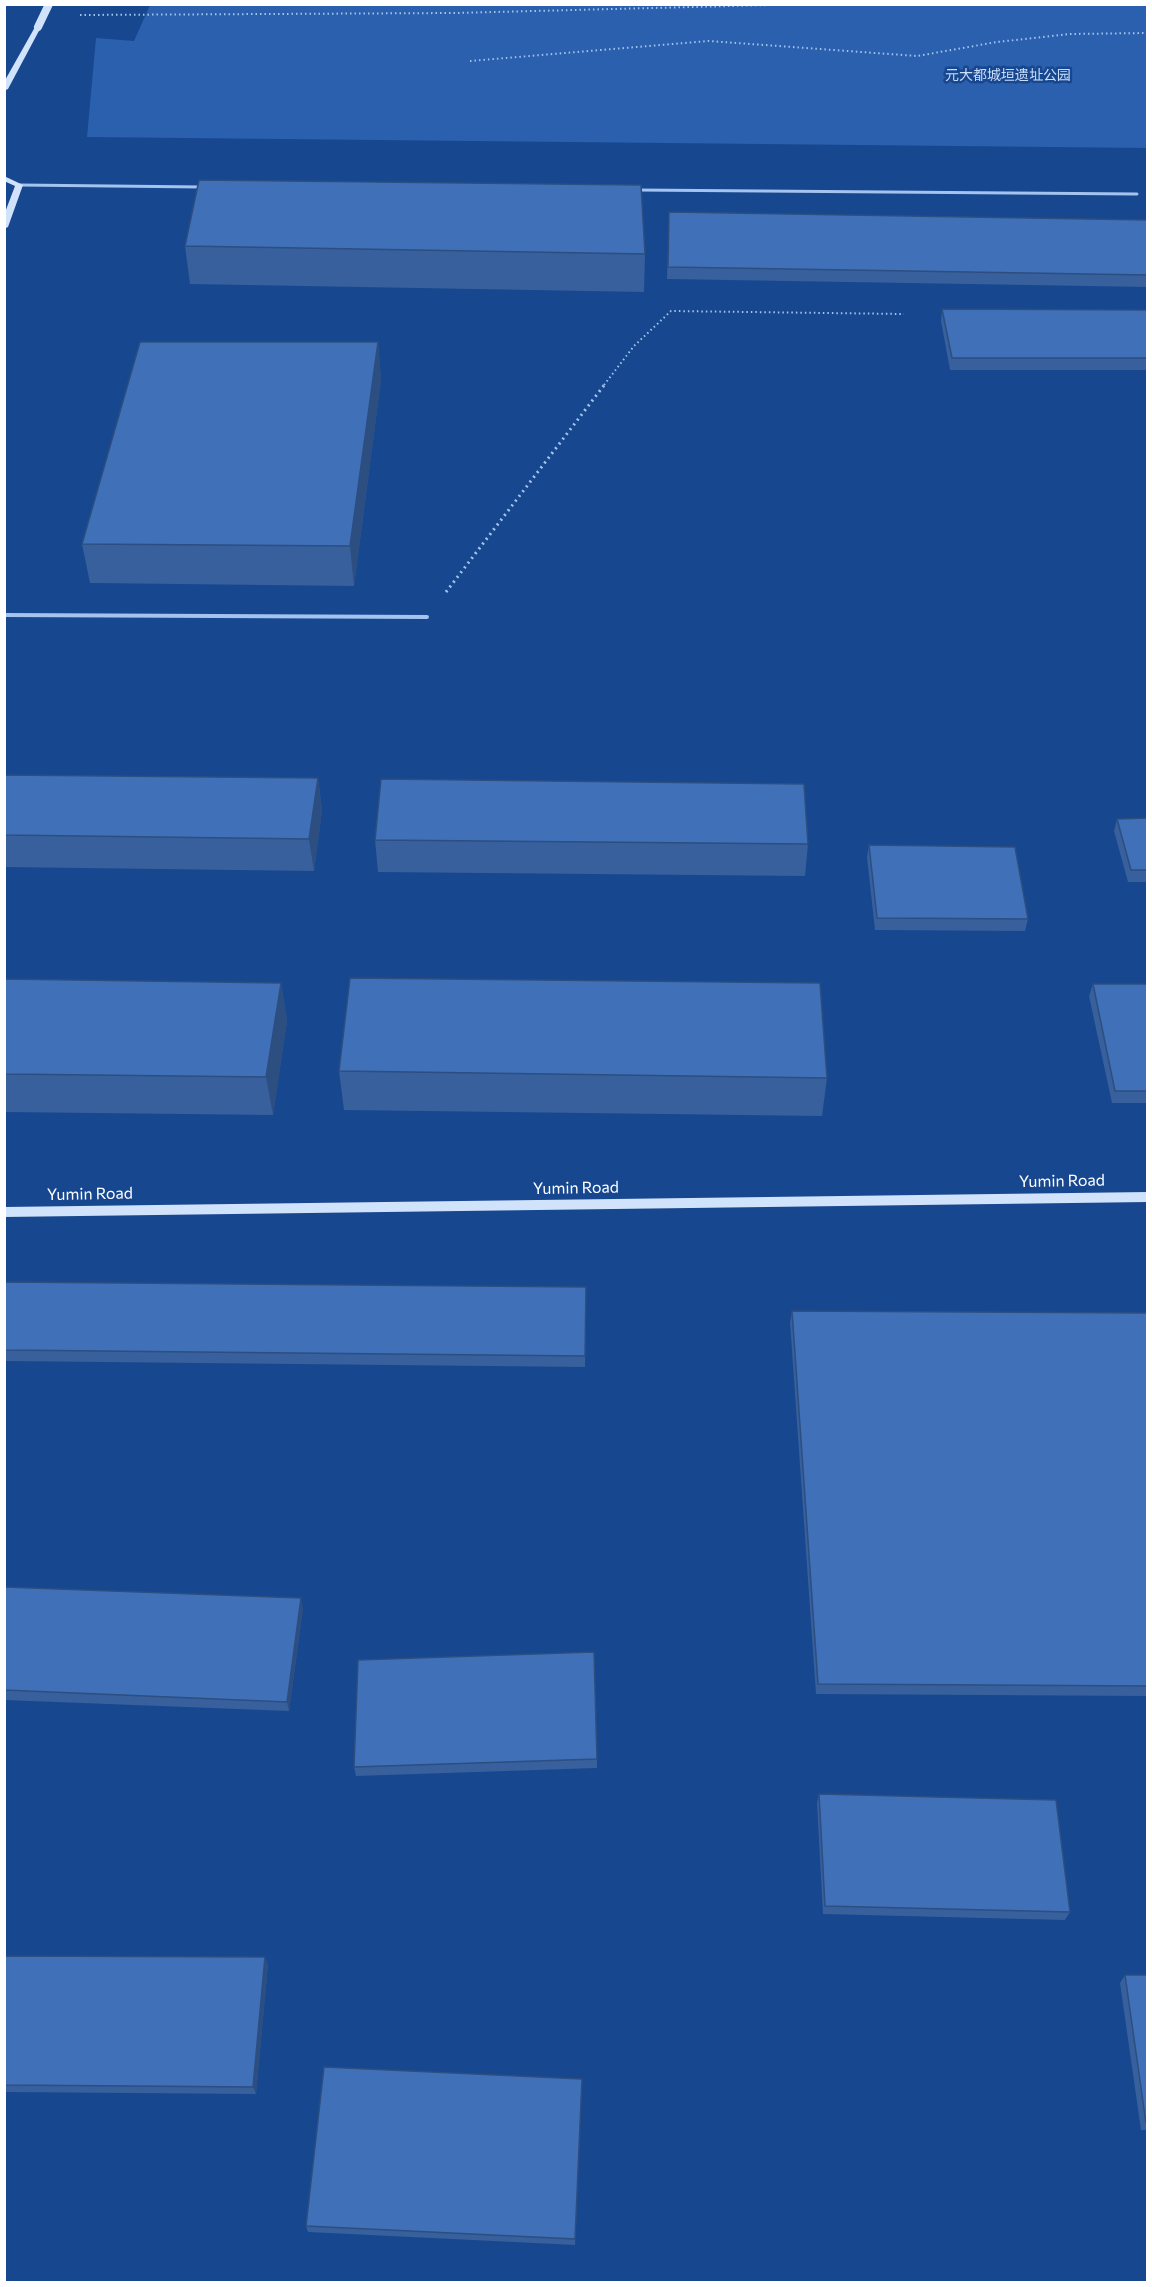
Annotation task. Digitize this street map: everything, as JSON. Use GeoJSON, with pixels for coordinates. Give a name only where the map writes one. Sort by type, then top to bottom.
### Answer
{"type":"FeatureCollection","features":[{"type":"Feature","properties":{"kind":"street"},"geometry":{"type":"LineString","coordinates":[[4,89],[49,4]]}},
{"type":"Feature","properties":{"kind":"street"},"geometry":{"type":"LineString","coordinates":[[4,178],[19,186],[4,227]]}},
{"type":"Feature","properties":{"kind":"street","name":"Yumin Road"},"geometry":{"type":"LineString","coordinates":[[4,1212],[1148,1197]]}},
{"type":"Feature","properties":{"kind":"lane"},"geometry":{"type":"LineString","coordinates":[[19,186],[209,187]]}},
{"type":"Feature","properties":{"kind":"lane"},"geometry":{"type":"LineString","coordinates":[[626,190],[1137,194]]}},
{"type":"Feature","properties":{"kind":"lane"},"geometry":{"type":"LineString","coordinates":[[4,615],[427,617]]}},
{"type":"Feature","properties":{"kind":"path"},"geometry":{"type":"LineString","coordinates":[[149,16],[455,13],[810,4]]}},
{"type":"Feature","properties":{"kind":"path"},"geometry":{"type":"LineString","coordinates":[[470,61],[709,41],[917,56],[997,42],[1070,34],[1148,33]]}},
{"type":"Feature","properties":{"kind":"path"},"geometry":{"type":"LineString","coordinates":[[427,617],[634,346],[671,311],[904,314]]}},
{"type":"Feature","properties":{"kind":"green space","name":"元大都城垣遗址公园"},"geometry":{"type":"Polygon","coordinates":[[[150,5],[1147,5],[1147,148],[87,137],[96,38],[134,41],[150,5]]]}},
{"type":"Feature","properties":{"kind":"pier"},"geometry":{"type":"Polygon","coordinates":[[[5,5],[130,5],[129,10],[4,11],[5,5]]]}},
{"type":"Feature","properties":{"kind":"building"},"geometry":{"type":"Polygon","coordinates":[[[199,180],[641,185],[645,254],[185,246],[199,180]]]}},
{"type":"Feature","properties":{"kind":"building"},"geometry":{"type":"Polygon","coordinates":[[[669,212],[1148,220],[1148,275],[668,267],[669,212]]]}},
{"type":"Feature","properties":{"kind":"building"},"geometry":{"type":"Polygon","coordinates":[[[942,309],[1148,310],[1148,358],[952,358],[942,309]]]}},
{"type":"Feature","properties":{"kind":"building"},"geometry":{"type":"Polygon","coordinates":[[[140,342],[378,342],[350,546],[82,544],[140,342]]]}},
{"type":"Feature","properties":{"kind":"building"},"geometry":{"type":"Polygon","coordinates":[[[4,775],[318,778],[309,839],[4,835],[4,775]]]}},
{"type":"Feature","properties":{"kind":"building"},"geometry":{"type":"Polygon","coordinates":[[[381,779],[804,784],[808,844],[375,840],[381,779]]]}},
{"type":"Feature","properties":{"kind":"building"},"geometry":{"type":"Polygon","coordinates":[[[1148,818],[1148,870],[1131,870],[1117,819],[1148,818]]]}},
{"type":"Feature","properties":{"kind":"building"},"geometry":{"type":"Polygon","coordinates":[[[869,845],[1015,847],[1028,919],[877,918],[869,845]]]}},
{"type":"Feature","properties":{"kind":"building"},"geometry":{"type":"Polygon","coordinates":[[[350,978],[820,983],[827,1078],[339,1071],[350,978]]]}},
{"type":"Feature","properties":{"kind":"building"},"geometry":{"type":"Polygon","coordinates":[[[4,979],[281,983],[266,1077],[4,1074],[4,979]]]}},
{"type":"Feature","properties":{"kind":"building"},"geometry":{"type":"Polygon","coordinates":[[[1093,984],[1148,984],[1148,1091],[1115,1091],[1093,984]]]}},
{"type":"Feature","properties":{"kind":"building"},"geometry":{"type":"Polygon","coordinates":[[[4,1282],[586,1287],[585,1356],[4,1350],[4,1282]]]}},
{"type":"Feature","properties":{"kind":"building"},"geometry":{"type":"Polygon","coordinates":[[[792,1311],[1148,1313],[1148,1686],[818,1684],[792,1311]]]}},
{"type":"Feature","properties":{"kind":"building"},"geometry":{"type":"Polygon","coordinates":[[[4,1587],[301,1598],[287,1702],[4,1690],[4,1587]]]}},
{"type":"Feature","properties":{"kind":"building"},"geometry":{"type":"Polygon","coordinates":[[[594,1652],[597,1759],[354,1767],[358,1660],[594,1652]]]}},
{"type":"Feature","properties":{"kind":"building"},"geometry":{"type":"Polygon","coordinates":[[[819,1794],[1056,1800],[1070,1912],[825,1906],[819,1794]]]}},
{"type":"Feature","properties":{"kind":"building"},"geometry":{"type":"Polygon","coordinates":[[[4,1956],[265,1957],[253,2087],[4,2085],[4,1956]]]}},
{"type":"Feature","properties":{"kind":"building"},"geometry":{"type":"Polygon","coordinates":[[[1125,1975],[1148,1975],[1148,2123],[1146,2123],[1125,1975]]]}},
{"type":"Feature","properties":{"kind":"building"},"geometry":{"type":"Polygon","coordinates":[[[324,2067],[582,2079],[575,2239],[306,2226],[324,2067]]]}}]}
